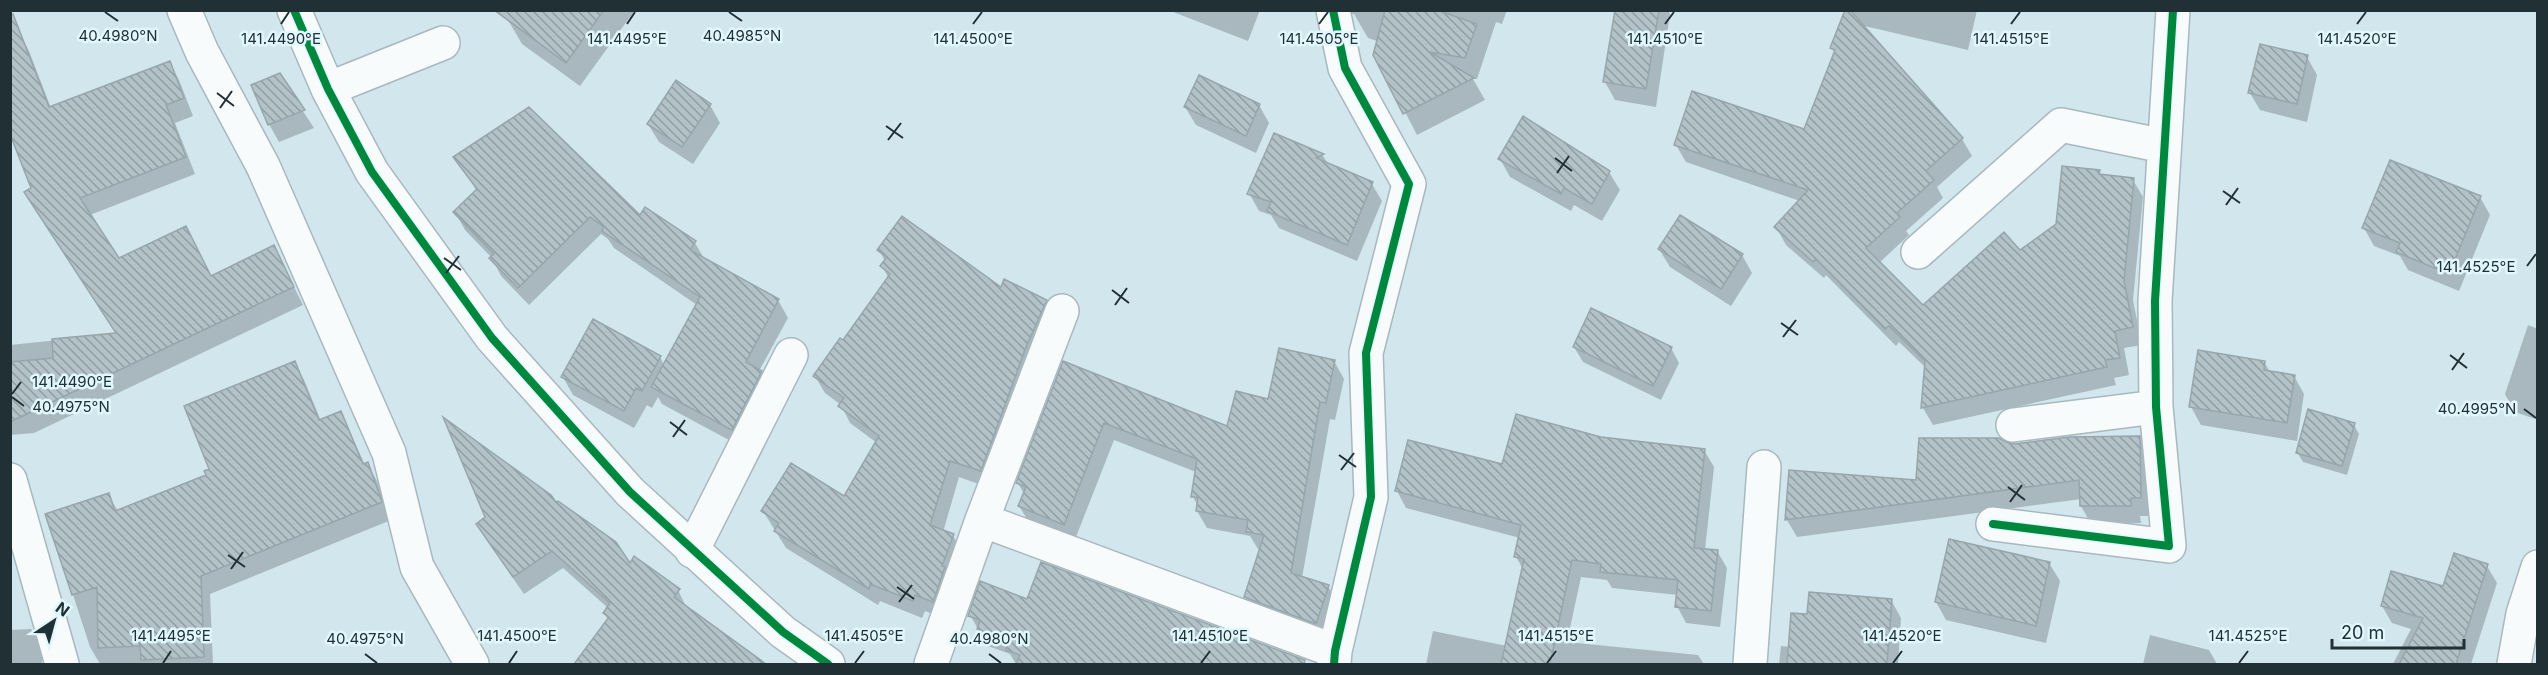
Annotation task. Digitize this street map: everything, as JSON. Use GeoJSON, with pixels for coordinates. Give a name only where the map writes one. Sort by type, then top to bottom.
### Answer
{"type":"FeatureCollection","features":[{"type":"Feature","properties":{"kind":"street"},"geometry":{"type":"LineString","coordinates":[[184,10],[202,52],[263,165],[389,453],[417,567],[472,664]]}},
{"type":"Feature","properties":{"kind":"street"},"geometry":{"type":"LineString","coordinates":[[294,10],[328,89],[372,172],[492,338],[630,492],[783,632],[828,664]]}},
{"type":"Feature","properties":{"kind":"street"},"geometry":{"type":"LineString","coordinates":[[982,520],[1334,658],[1371,497],[1366,353],[1409,184],[1345,68],[1333,10]]}},
{"type":"Feature","properties":{"kind":"street"},"geometry":{"type":"LineString","coordinates":[[1993,524],[2169,546],[2156,407],[2156,259],[2173,10]]}},
{"type":"Feature","properties":{"kind":"street"},"geometry":{"type":"LineString","coordinates":[[328,89],[443,43]]}},
{"type":"Feature","properties":{"kind":"street"},"geometry":{"type":"LineString","coordinates":[[1918,252],[2061,125],[2164,146]]}},
{"type":"Feature","properties":{"kind":"street"},"geometry":{"type":"LineString","coordinates":[[931,664],[982,520],[1062,311]]}},
{"type":"Feature","properties":{"kind":"street"},"geometry":{"type":"LineString","coordinates":[[692,551],[791,355]]}},
{"type":"Feature","properties":{"kind":"street"},"geometry":{"type":"LineString","coordinates":[[2013,425],[2156,407]]}},
{"type":"Feature","properties":{"kind":"street"},"geometry":{"type":"LineString","coordinates":[[1750,664],[1764,467]]}},
{"type":"Feature","properties":{"kind":"street"},"geometry":{"type":"LineString","coordinates":[[10,480],[62,664]]}},
{"type":"Feature","properties":{"kind":"street"},"geometry":{"type":"LineString","coordinates":[[2514,664],[2523,614],[2538,567]]}},
{"type":"Feature","properties":{"kind":"building"},"geometry":{"type":"Polygon","coordinates":[[[494,10],[604,10],[566,63],[494,10]]]}},
{"type":"Feature","properties":{"kind":"building"},"geometry":{"type":"Polygon","coordinates":[[[1385,10],[1437,10],[1477,24],[1465,58],[1430,52],[1474,78],[1403,114],[1373,55],[1385,10]]]}},
{"type":"Feature","properties":{"kind":"building"},"geometry":{"type":"Polygon","coordinates":[[[1615,10],[1659,10],[1646,89],[1603,82],[1615,10]]]}},
{"type":"Feature","properties":{"kind":"building"},"geometry":{"type":"Polygon","coordinates":[[[1845,10],[1850,10],[1963,138],[1926,171],[1934,180],[1897,213],[1900,217],[1866,248],[1923,305],[2004,232],[2020,250],[2056,224],[2062,166],[2100,170],[2099,174],[2134,178],[2124,281],[2133,327],[2115,331],[2120,358],[2105,360],[2107,367],[1921,408],[1925,361],[1889,326],[1885,329],[1816,259],[1813,262],[1774,227],[1808,190],[1674,145],[1692,91],[1804,129],[1835,50],[1830,48],[1845,10]]]}},
{"type":"Feature","properties":{"kind":"building"},"geometry":{"type":"Polygon","coordinates":[[[13,14],[49,107],[170,61],[184,98],[166,105],[186,157],[80,198],[119,258],[186,226],[211,276],[274,245],[294,287],[10,422],[10,362],[53,358],[52,339],[116,333],[24,192],[31,188],[10,134],[10,15],[13,14]]]}},
{"type":"Feature","properties":{"kind":"building"},"geometry":{"type":"Polygon","coordinates":[[[2260,44],[2308,55],[2297,104],[2248,93],[2260,44]]]}},
{"type":"Feature","properties":{"kind":"building"},"geometry":{"type":"Polygon","coordinates":[[[280,73],[305,110],[268,125],[251,85],[280,73]]]}},
{"type":"Feature","properties":{"kind":"building"},"geometry":{"type":"Polygon","coordinates":[[[1199,75],[1260,104],[1246,136],[1184,107],[1199,75]]]}},
{"type":"Feature","properties":{"kind":"building"},"geometry":{"type":"Polygon","coordinates":[[[676,80],[711,104],[682,147],[647,124],[676,80]]]}},
{"type":"Feature","properties":{"kind":"building"},"geometry":{"type":"Polygon","coordinates":[[[529,107],[640,215],[645,207],[696,241],[690,250],[779,299],[746,362],[762,371],[732,430],[651,387],[700,297],[602,231],[604,227],[590,217],[518,288],[489,258],[494,254],[453,212],[477,189],[453,157],[529,107]]]}},
{"type":"Feature","properties":{"kind":"building"},"geometry":{"type":"Polygon","coordinates":[[[1523,116],[1610,171],[1592,204],[1564,188],[1561,194],[1498,159],[1523,116]]]}},
{"type":"Feature","properties":{"kind":"building"},"geometry":{"type":"Polygon","coordinates":[[[1274,133],[1324,154],[1316,158],[1373,182],[1347,245],[1267,211],[1271,202],[1247,194],[1274,133]]]}},
{"type":"Feature","properties":{"kind":"building"},"geometry":{"type":"Polygon","coordinates":[[[2390,160],[2481,196],[2449,274],[2396,252],[2400,243],[2362,228],[2390,160]]]}},
{"type":"Feature","properties":{"kind":"building"},"geometry":{"type":"Polygon","coordinates":[[[1680,215],[1743,254],[1721,289],[1658,249],[1680,215]]]}},
{"type":"Feature","properties":{"kind":"building"},"geometry":{"type":"Polygon","coordinates":[[[902,216],[1001,287],[1004,279],[1047,300],[1026,347],[981,471],[950,461],[930,525],[954,534],[942,566],[945,567],[933,602],[915,595],[913,601],[870,584],[869,589],[774,531],[779,523],[761,511],[791,463],[844,496],[879,436],[838,406],[844,398],[813,376],[840,338],[843,340],[890,274],[880,266],[887,257],[877,250],[902,216]]]}},
{"type":"Feature","properties":{"kind":"building"},"geometry":{"type":"Polygon","coordinates":[[[1591,308],[1672,347],[1653,386],[1573,347],[1591,308]]]}},
{"type":"Feature","properties":{"kind":"building"},"geometry":{"type":"Polygon","coordinates":[[[593,319],[661,356],[642,391],[636,388],[624,411],[561,377],[593,319]]]}},
{"type":"Feature","properties":{"kind":"building"},"geometry":{"type":"Polygon","coordinates":[[[1279,348],[1335,360],[1326,403],[1320,402],[1291,573],[1329,585],[1316,624],[1244,597],[1264,535],[1246,532],[1248,520],[1196,511],[1198,497],[1191,497],[1197,459],[1104,423],[1064,525],[1018,506],[1026,487],[1016,483],[1063,361],[1227,426],[1236,391],[1268,399],[1279,348]]]}},
{"type":"Feature","properties":{"kind":"building"},"geometry":{"type":"Polygon","coordinates":[[[2198,350],[2265,361],[2264,370],[2295,375],[2287,423],[2189,407],[2198,350]]]}},
{"type":"Feature","properties":{"kind":"building"},"geometry":{"type":"Polygon","coordinates":[[[295,361],[319,420],[341,411],[363,464],[368,462],[382,502],[201,576],[204,657],[141,660],[140,646],[98,648],[97,587],[72,595],[45,514],[109,493],[115,511],[206,475],[204,471],[209,469],[184,406],[295,361]]]}},
{"type":"Feature","properties":{"kind":"building"},"geometry":{"type":"Polygon","coordinates":[[[2308,409],[2355,423],[2342,466],[2296,453],[2308,409]]]}},
{"type":"Feature","properties":{"kind":"building"},"geometry":{"type":"Polygon","coordinates":[[[1516,414],[1601,437],[1705,449],[1694,548],[1718,550],[1711,611],[1675,607],[1678,580],[1600,572],[1601,564],[1572,560],[1550,664],[1501,664],[1524,559],[1514,557],[1521,525],[1395,491],[1408,440],[1502,464],[1516,414]]]}},
{"type":"Feature","properties":{"kind":"building"},"geometry":{"type":"Polygon","coordinates":[[[443,417],[551,495],[556,502],[558,501],[616,542],[630,563],[634,556],[680,589],[674,597],[766,664],[574,664],[609,617],[603,613],[610,603],[552,551],[513,577],[476,524],[485,517],[443,417]]]}},
{"type":"Feature","properties":{"kind":"building"},"geometry":{"type":"Polygon","coordinates":[[[2140,436],[2141,498],[2131,498],[2131,506],[2080,506],[2079,480],[1785,520],[1789,470],[1916,480],[1919,438],[1999,438],[2015,444],[2069,437],[2140,436]]]}},
{"type":"Feature","properties":{"kind":"building"},"geometry":{"type":"Polygon","coordinates":[[[1949,539],[2050,562],[2036,626],[1935,602],[1949,539]]]}},
{"type":"Feature","properties":{"kind":"building"},"geometry":{"type":"Polygon","coordinates":[[[2454,553],[2488,564],[2456,664],[2399,664],[2423,618],[2381,606],[2391,571],[2443,586],[2454,553]]]}},
{"type":"Feature","properties":{"kind":"building"},"geometry":{"type":"Polygon","coordinates":[[[1041,562],[1305,660],[1304,664],[1016,664],[1020,655],[1006,650],[1009,641],[977,629],[980,620],[968,616],[980,581],[1027,599],[1041,562]]]}},
{"type":"Feature","properties":{"kind":"building"},"geometry":{"type":"Polygon","coordinates":[[[1809,592],[1892,599],[1887,664],[1787,664],[1791,613],[1807,614],[1809,592]]]}},
{"type":"Feature","properties":{"kind":"cycle path"},"geometry":{"type":"LineString","coordinates":[[294,10],[328,89],[372,172],[492,338],[630,492],[783,632],[828,664]]}},
{"type":"Feature","properties":{"kind":"cycle path"},"geometry":{"type":"LineString","coordinates":[[1333,10],[1345,68],[1409,184],[1366,353],[1371,497],[1335,651],[1334,664]]}},
{"type":"Feature","properties":{"kind":"cycle path"},"geometry":{"type":"LineString","coordinates":[[1993,524],[2169,546],[2156,407],[2155,301],[2173,10]]}}]}
